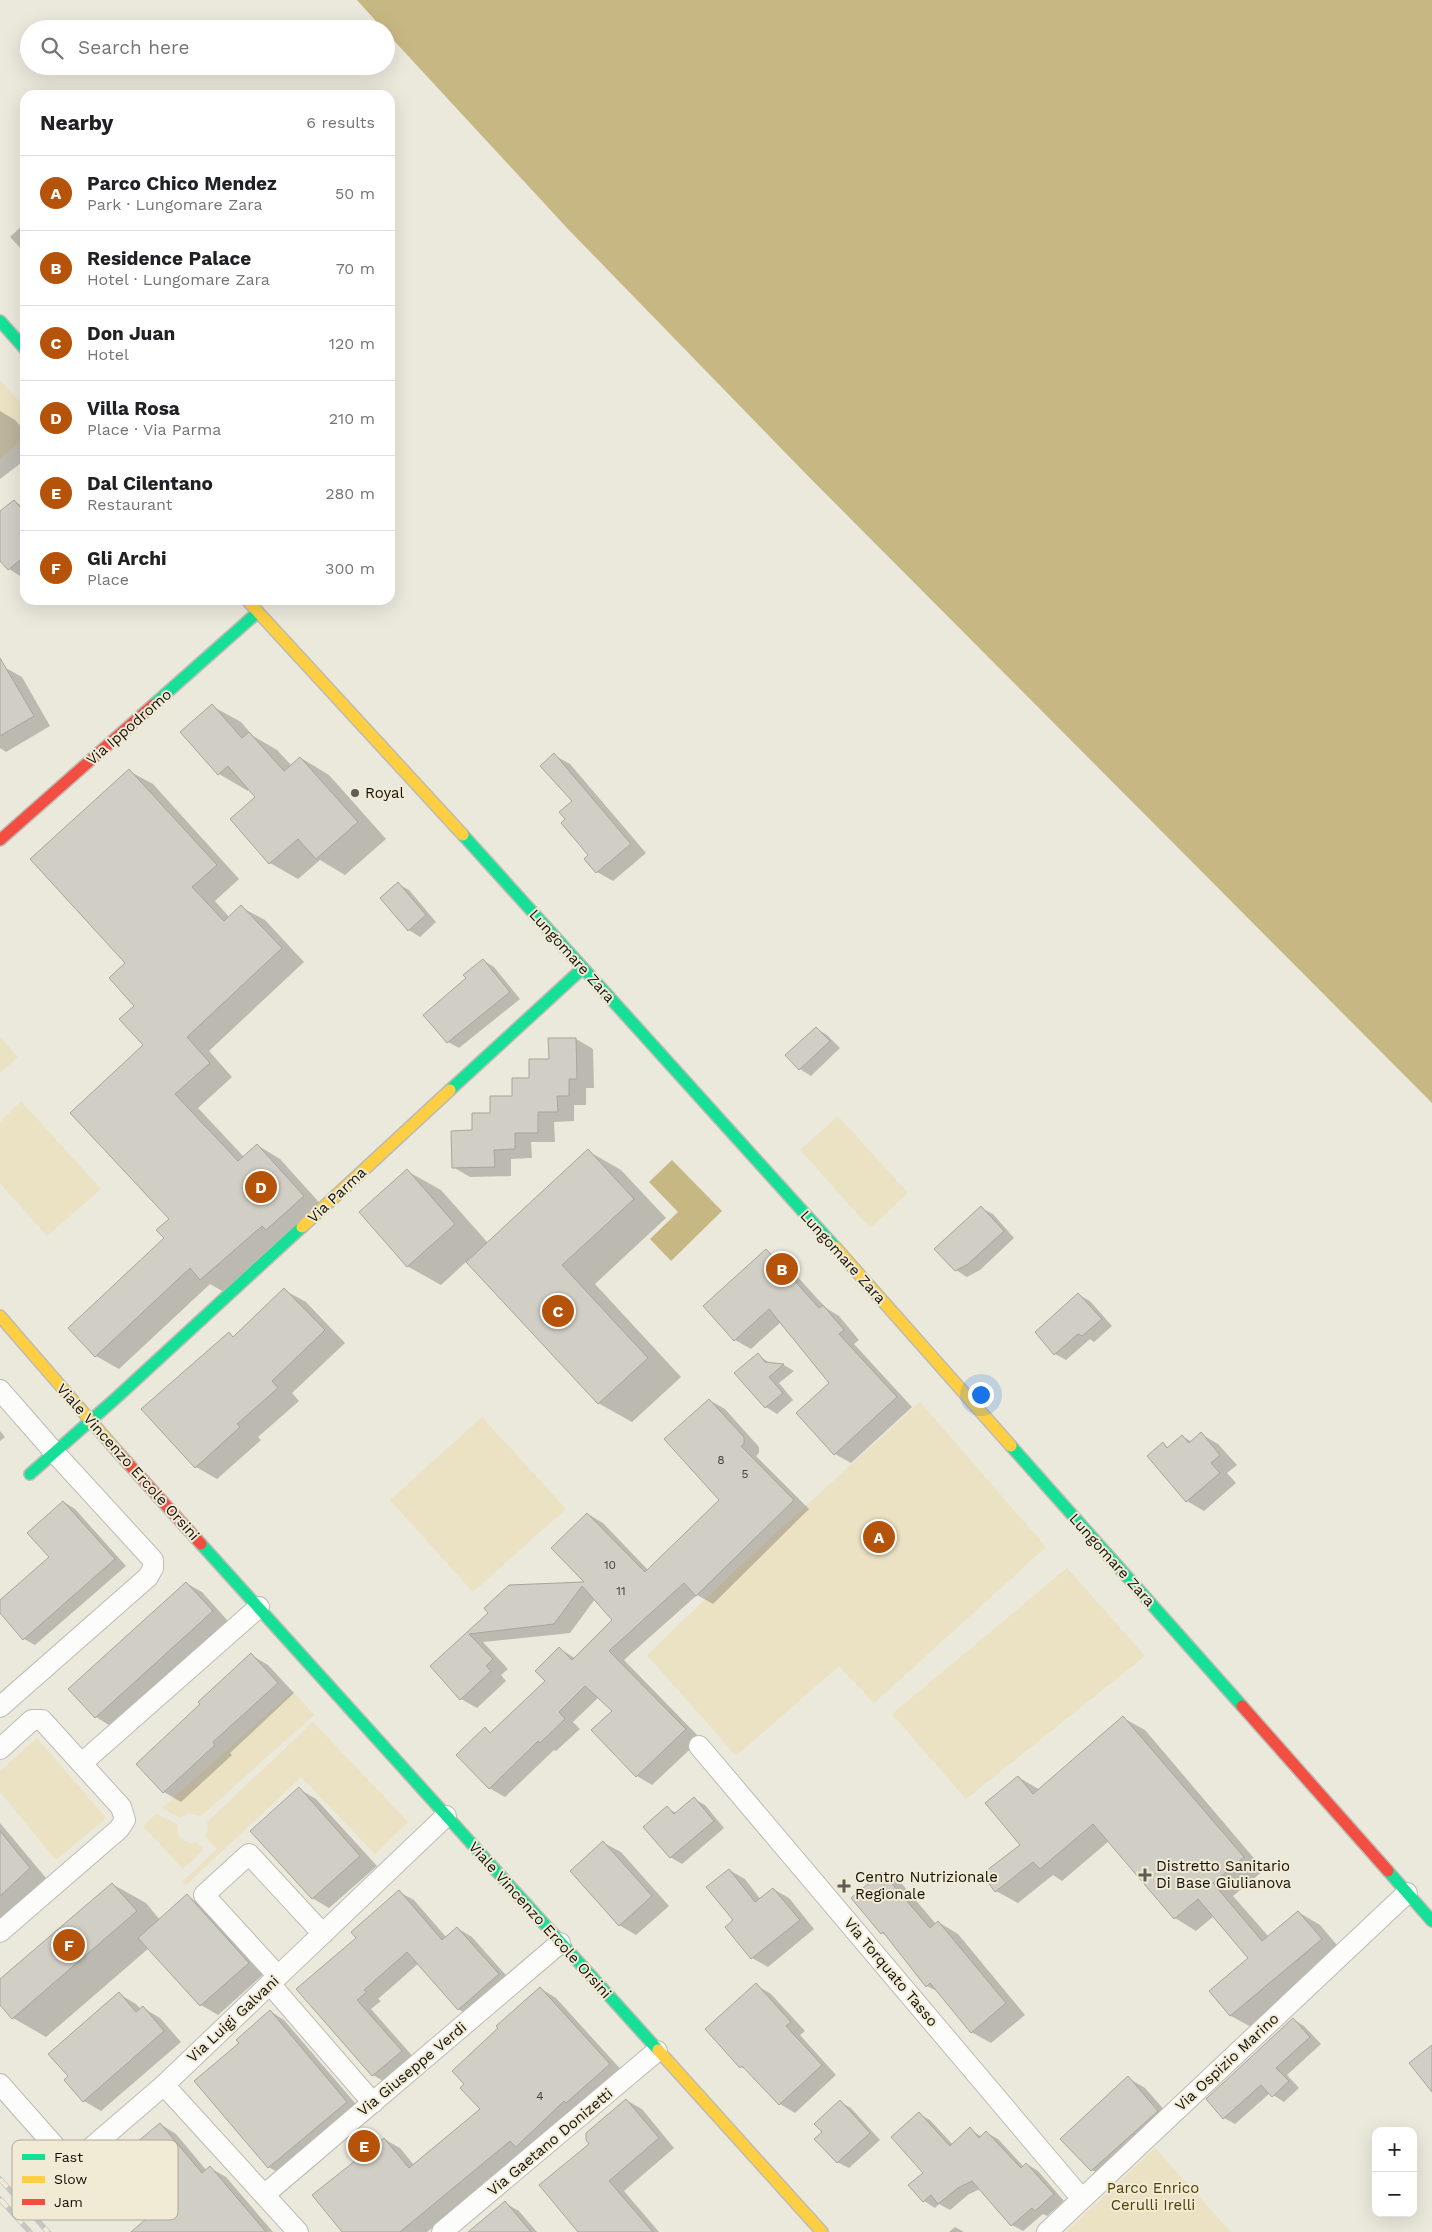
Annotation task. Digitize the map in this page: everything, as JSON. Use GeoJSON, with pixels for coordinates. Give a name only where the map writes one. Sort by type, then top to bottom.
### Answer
{"type":"FeatureCollection","features":[{"type":"Feature","properties":{"kind":"street"},"geometry":{"type":"LineString","coordinates":[[0,321],[20,343]]}},
{"type":"Feature","properties":{"kind":"street","name":"Lungomare Zara"},"geometry":{"type":"LineString","coordinates":[[252,605],[583,968],[893,1312],[1432,1920]]}},
{"type":"Feature","properties":{"kind":"street","name":"Via Ippodromo"},"geometry":{"type":"LineString","coordinates":[[0,840],[258,612]]}},
{"type":"Feature","properties":{"kind":"street","name":"Via Parma"},"geometry":{"type":"LineString","coordinates":[[30,1474],[91,1421],[583,968]]}},
{"type":"Feature","properties":{"kind":"street","name":"Viale Vincenzo Ercole Orsini"},"geometry":{"type":"LineString","coordinates":[[0,1316],[91,1421],[822,2232]]}},
{"type":"Feature","properties":{"kind":"street"},"geometry":{"type":"LineString","coordinates":[[0,1390],[152,1560],[153,1568],[148,1577],[0,1707]]}},
{"type":"Feature","properties":{"kind":"street"},"geometry":{"type":"LineString","coordinates":[[82,1763],[259,1607]]}},
{"type":"Feature","properties":{"kind":"street"},"geometry":{"type":"LineString","coordinates":[[0,1749],[32,1720],[42,1720],[121,1807],[126,1820],[119,1829],[0,1932]]}},
{"type":"Feature","properties":{"kind":"street","name":"Via Torquato Tasso"},"geometry":{"type":"LineString","coordinates":[[699,1746],[1082,2199]]}},
{"type":"Feature","properties":{"kind":"street","name":"Via Luigi Galvani"},"geometry":{"type":"LineString","coordinates":[[101,2140],[164,2085],[446,1816]]}},
{"type":"Feature","properties":{"kind":"street"},"geometry":{"type":"LineString","coordinates":[[323,1934],[249,1854],[204,1895],[373,2103]]}},
{"type":"Feature","properties":{"kind":"street","name":"Via Ospizio Marino"},"geometry":{"type":"LineString","coordinates":[[1047,2232],[1407,1893]]}},
{"type":"Feature","properties":{"kind":"street","name":"Via Giuseppe Verdi"},"geometry":{"type":"LineString","coordinates":[[264,2195],[560,1943]]}},
{"type":"Feature","properties":{"kind":"street","name":"Via Gaetano Donizetti"},"geometry":{"type":"LineString","coordinates":[[442,2232],[657,2051]]}},
{"type":"Feature","properties":{"kind":"street","name":"Via Luigi Galvani"},"geometry":{"type":"LineString","coordinates":[[0,2084],[49,2140]]}},
{"type":"Feature","properties":{"kind":"street"},"geometry":{"type":"LineString","coordinates":[[164,2085],[298,2232]]}},
{"type":"Feature","properties":{"kind":"green space"},"geometry":{"type":"Polygon","coordinates":[[[0,380],[20,402],[20,442],[0,459],[0,380]]]}},
{"type":"Feature","properties":{"kind":"green space"},"geometry":{"type":"Polygon","coordinates":[[[0,1037],[18,1057],[0,1073],[0,1037]]]}},
{"type":"Feature","properties":{"kind":"green space"},"geometry":{"type":"Polygon","coordinates":[[[21,1101],[101,1189],[47,1236],[0,1183],[0,1122],[21,1101]]]}},
{"type":"Feature","properties":{"kind":"green space"},"geometry":{"type":"Polygon","coordinates":[[[838,1116],[908,1193],[870,1228],[800,1150],[838,1116]]]}},
{"type":"Feature","properties":{"kind":"green space"},"geometry":{"type":"Polygon","coordinates":[[[920,1402],[1046,1547],[874,1703],[839,1666],[736,1756],[647,1655],[744,1562],[920,1402]]]}},
{"type":"Feature","properties":{"kind":"green space"},"geometry":{"type":"Polygon","coordinates":[[[482,1417],[566,1509],[473,1592],[390,1500],[482,1417]]]}},
{"type":"Feature","properties":{"kind":"green space"},"geometry":{"type":"Polygon","coordinates":[[[1067,1568],[1145,1656],[966,1799],[892,1714],[1067,1568]]]}},
{"type":"Feature","properties":{"kind":"green space"},"geometry":{"type":"Polygon","coordinates":[[[293,1691],[314,1715],[201,1816],[189,1813],[180,1818],[162,1808],[293,1691]]]}},
{"type":"Feature","properties":{"kind":"green space"},"geometry":{"type":"Polygon","coordinates":[[[313,1722],[408,1822],[375,1854],[301,1777],[186,1885],[182,1882],[217,1849],[205,1836],[208,1830],[207,1822],[313,1722]]]}},
{"type":"Feature","properties":{"kind":"green space"},"geometry":{"type":"Polygon","coordinates":[[[37,1738],[106,1818],[56,1860],[0,1792],[0,1771],[37,1738]]]}},
{"type":"Feature","properties":{"kind":"green space"},"geometry":{"type":"Polygon","coordinates":[[[156,1814],[177,1824],[180,1837],[189,1843],[197,1842],[204,1850],[183,1869],[143,1826],[156,1814]]]}},
{"type":"Feature","properties":{"kind":"green space","name":"Parco Enrico Cerulli Irelli"},"geometry":{"type":"Polygon","coordinates":[[[1155,2148],[1231,2232],[1066,2232],[1155,2148]]]}},
{"type":"Feature","properties":{"kind":"shaded area"},"geometry":{"type":"Polygon","coordinates":[[[357,0],[1432,0],[1432,1103],[809,477],[567,228],[395,42],[395,20],[375,20],[357,0]]]}},
{"type":"Feature","properties":{"kind":"shaded area"},"geometry":{"type":"Polygon","coordinates":[[[672,1160],[722,1211],[671,1261],[650,1239],[678,1212],[649,1182],[672,1160]]]}},
{"type":"Feature","properties":{"kind":"building"},"geometry":{"type":"Polygon","coordinates":[[[14,500],[20,507],[20,560],[8,570],[0,561],[0,511],[14,500]]]}},
{"type":"Feature","properties":{"kind":"building"},"geometry":{"type":"Polygon","coordinates":[[[0,658],[34,716],[0,736],[0,658]]]}},
{"type":"Feature","properties":{"kind":"building"},"geometry":{"type":"Polygon","coordinates":[[[212,704],[242,738],[249,732],[284,771],[300,757],[358,822],[316,859],[298,839],[269,864],[230,819],[255,797],[228,766],[218,775],[180,732],[212,704]]]}},
{"type":"Feature","properties":{"kind":"building"},"geometry":{"type":"Polygon","coordinates":[[[554,753],[631,844],[596,873],[584,859],[588,855],[561,823],[565,819],[559,812],[572,801],[540,766],[554,753]]]}},
{"type":"Feature","properties":{"kind":"building"},"geometry":{"type":"Polygon","coordinates":[[[129,769],[217,865],[192,887],[224,921],[241,905],[282,948],[187,1037],[210,1063],[175,1094],[238,1161],[257,1144],[304,1196],[266,1230],[262,1226],[200,1280],[190,1268],[95,1357],[68,1328],[164,1238],[156,1230],[169,1219],[70,1113],[143,1045],[119,1019],[134,1006],[109,978],[125,963],[30,859],[129,769]]]}},
{"type":"Feature","properties":{"kind":"building"},"geometry":{"type":"Polygon","coordinates":[[[398,882],[426,915],[408,931],[380,898],[398,882]]]}},
{"type":"Feature","properties":{"kind":"building"},"geometry":{"type":"Polygon","coordinates":[[[483,959],[510,992],[447,1043],[423,1015],[466,978],[463,975],[483,959]]]}},
{"type":"Feature","properties":{"kind":"building"},"geometry":{"type":"Polygon","coordinates":[[[816,1027],[830,1041],[799,1070],[785,1055],[816,1027]]]}},
{"type":"Feature","properties":{"kind":"building"},"geometry":{"type":"Polygon","coordinates":[[[548,1038],[576,1038],[577,1079],[569,1079],[569,1096],[557,1096],[558,1112],[538,1112],[538,1133],[515,1133],[515,1149],[494,1150],[495,1167],[452,1168],[451,1131],[472,1130],[472,1113],[490,1113],[490,1096],[512,1096],[512,1078],[529,1078],[529,1059],[549,1059],[548,1038]]]}},
{"type":"Feature","properties":{"kind":"building"},"geometry":{"type":"Polygon","coordinates":[[[588,1149],[634,1199],[562,1265],[648,1358],[598,1404],[466,1262],[588,1149]]]}},
{"type":"Feature","properties":{"kind":"building"},"geometry":{"type":"Polygon","coordinates":[[[407,1169],[455,1224],[407,1267],[359,1212],[407,1169]]]}},
{"type":"Feature","properties":{"kind":"building"},"geometry":{"type":"Polygon","coordinates":[[[981,1206],[1004,1231],[968,1264],[955,1271],[934,1249],[981,1206]]]}},
{"type":"Feature","properties":{"kind":"building"},"geometry":{"type":"Polygon","coordinates":[[[766,1249],[819,1308],[823,1305],[844,1330],[839,1334],[897,1397],[834,1455],[796,1413],[829,1383],[769,1309],[734,1341],[703,1306],[766,1249]]]}},
{"type":"Feature","properties":{"kind":"building"},"geometry":{"type":"Polygon","coordinates":[[[284,1288],[325,1330],[272,1381],[278,1388],[237,1424],[240,1427],[195,1468],[141,1409],[229,1332],[233,1337],[284,1288]]]}},
{"type":"Feature","properties":{"kind":"building"},"geometry":{"type":"Polygon","coordinates":[[[1078,1293],[1102,1319],[1082,1336],[1078,1334],[1054,1355],[1035,1332],[1078,1293]]]}},
{"type":"Feature","properties":{"kind":"building"},"geometry":{"type":"Polygon","coordinates":[[[758,1353],[765,1362],[784,1364],[769,1377],[783,1393],[765,1408],[734,1373],[758,1353]]]}},
{"type":"Feature","properties":{"kind":"building"},"geometry":{"type":"Polygon","coordinates":[[[709,1399],[744,1437],[744,1444],[741,1446],[794,1500],[696,1596],[684,1583],[609,1651],[686,1729],[636,1777],[591,1730],[612,1711],[585,1686],[559,1712],[565,1719],[540,1743],[538,1741],[489,1789],[456,1755],[485,1727],[490,1733],[545,1681],[535,1671],[559,1647],[572,1660],[612,1620],[582,1586],[554,1624],[469,1634],[493,1659],[486,1666],[491,1671],[460,1700],[430,1666],[488,1613],[484,1608],[509,1585],[584,1582],[551,1548],[587,1513],[645,1572],[719,1500],[664,1439],[709,1399]]]}},
{"type":"Feature","properties":{"kind":"building"},"geometry":{"type":"Polygon","coordinates":[[[1201,1432],[1220,1455],[1211,1463],[1220,1473],[1186,1502],[1147,1456],[1163,1442],[1167,1448],[1182,1435],[1189,1443],[1201,1432]]]}},
{"type":"Feature","properties":{"kind":"building"},"geometry":{"type":"Polygon","coordinates":[[[63,1501],[115,1559],[23,1640],[0,1613],[0,1600],[49,1557],[27,1533],[63,1501]]]}},
{"type":"Feature","properties":{"kind":"building"},"geometry":{"type":"Polygon","coordinates":[[[186,1582],[213,1611],[95,1718],[68,1689],[186,1582]]]}},
{"type":"Feature","properties":{"kind":"building"},"geometry":{"type":"Polygon","coordinates":[[[251,1653],[278,1683],[213,1742],[215,1745],[163,1793],[136,1764],[200,1704],[198,1702],[251,1653]]]}},
{"type":"Feature","properties":{"kind":"building"},"geometry":{"type":"Polygon","coordinates":[[[1123,1716],[1244,1857],[1213,1883],[1262,1941],[1298,1911],[1322,1939],[1230,2016],[1209,1991],[1248,1958],[1198,1899],[1174,1919],[1093,1824],[1040,1869],[1033,1862],[995,1892],[982,1874],[1020,1845],[985,1803],[1018,1776],[1033,1794],[1123,1716]]]}},
{"type":"Feature","properties":{"kind":"building"},"geometry":{"type":"Polygon","coordinates":[[[299,1787],[360,1856],[312,1899],[250,1831],[299,1787]]]}},
{"type":"Feature","properties":{"kind":"building"},"geometry":{"type":"Polygon","coordinates":[[[694,1797],[714,1821],[670,1858],[643,1827],[667,1806],[674,1814],[694,1797]]]}},
{"type":"Feature","properties":{"kind":"building"},"geometry":{"type":"Polygon","coordinates":[[[0,1831],[30,1868],[0,1896],[0,1831]]]}},
{"type":"Feature","properties":{"kind":"building"},"geometry":{"type":"Polygon","coordinates":[[[603,1841],[652,1896],[619,1926],[570,1871],[603,1841]]]}},
{"type":"Feature","properties":{"kind":"building"},"geometry":{"type":"Polygon","coordinates":[[[729,1869],[755,1902],[773,1888],[800,1920],[751,1959],[725,1927],[733,1920],[706,1887],[729,1869]]]}},
{"type":"Feature","properties":{"kind":"building"},"geometry":{"type":"Polygon","coordinates":[[[882,1872],[930,1928],[938,1921],[1006,2003],[971,2033],[930,1983],[926,1987],[883,1932],[881,1934],[851,1898],[882,1872]]]}},
{"type":"Feature","properties":{"kind":"building"},"geometry":{"type":"Polygon","coordinates":[[[112,1883],[137,1911],[12,2019],[0,2005],[0,1979],[112,1883]]]}},
{"type":"Feature","properties":{"kind":"building"},"geometry":{"type":"Polygon","coordinates":[[[399,1890],[442,1940],[457,1927],[499,1974],[458,2010],[407,1952],[364,1990],[367,1992],[357,2000],[402,2051],[372,2076],[296,1989],[356,1938],[351,1932],[399,1890]]]}},
{"type":"Feature","properties":{"kind":"building"},"geometry":{"type":"Polygon","coordinates":[[[187,1894],[249,1963],[200,2006],[138,1938],[187,1894]]]}},
{"type":"Feature","properties":{"kind":"building"},"geometry":{"type":"Polygon","coordinates":[[[756,1983],[791,2022],[786,2026],[822,2065],[779,2105],[742,2066],[740,2068],[705,2029],[756,1983]]]}},
{"type":"Feature","properties":{"kind":"building"},"geometry":{"type":"Polygon","coordinates":[[[540,1987],[610,2064],[566,2103],[564,2101],[516,2147],[510,2141],[400,2232],[342,2232],[312,2195],[384,2138],[409,2168],[480,2109],[460,2088],[464,2084],[452,2071],[498,2028],[496,2026],[540,1987]]]}},
{"type":"Feature","properties":{"kind":"building"},"geometry":{"type":"Polygon","coordinates":[[[119,1992],[136,2012],[143,2006],[164,2031],[83,2102],[64,2080],[68,2076],[48,2054],[119,1992]]]}},
{"type":"Feature","properties":{"kind":"building"},"geometry":{"type":"Polygon","coordinates":[[[270,2010],[347,2102],[268,2168],[194,2081],[239,2043],[236,2040],[270,2010]]]}},
{"type":"Feature","properties":{"kind":"building"},"geometry":{"type":"Polygon","coordinates":[[[1293,2018],[1310,2037],[1276,2068],[1289,2081],[1272,2097],[1261,2085],[1223,2119],[1206,2099],[1293,2018]]]}},
{"type":"Feature","properties":{"kind":"building"},"geometry":{"type":"Polygon","coordinates":[[[1432,2045],[1432,2092],[1409,2063],[1432,2045]]]}},
{"type":"Feature","properties":{"kind":"building"},"geometry":{"type":"Polygon","coordinates":[[[1128,2076],[1158,2111],[1091,2171],[1060,2139],[1128,2076]]]}},
{"type":"Feature","properties":{"kind":"building"},"geometry":{"type":"Polygon","coordinates":[[[626,2099],[659,2138],[609,2181],[653,2232],[578,2232],[539,2185],[589,2144],[586,2140],[586,2133],[626,2099]]]}},
{"type":"Feature","properties":{"kind":"building"},"geometry":{"type":"Polygon","coordinates":[[[840,2100],[870,2133],[837,2163],[814,2139],[822,2132],[814,2124],[840,2100]]]}},
{"type":"Feature","properties":{"kind":"building"},"geometry":{"type":"Polygon","coordinates":[[[919,2112],[950,2146],[970,2127],[979,2138],[986,2131],[1021,2168],[1026,2163],[1054,2194],[1035,2211],[1032,2208],[1011,2226],[972,2181],[958,2188],[938,2204],[931,2195],[923,2202],[908,2185],[923,2173],[891,2137],[919,2112]]]}},
{"type":"Feature","properties":{"kind":"building"},"geometry":{"type":"Polygon","coordinates":[[[160,2123],[174,2140],[140,2140],[160,2123]]]}},
{"type":"Feature","properties":{"kind":"building"},"geometry":{"type":"Polygon","coordinates":[[[178,2144],[202,2173],[210,2166],[266,2232],[131,2232],[145,2220],[178,2220],[178,2144]]]}},
{"type":"Feature","properties":{"kind":"building"},"geometry":{"type":"Polygon","coordinates":[[[505,2201],[531,2232],[468,2232],[498,2207],[505,2201]]]}},
{"type":"Feature","properties":{"kind":"railway"},"geometry":{"type":"LineString","coordinates":[[0,2179],[12,2192]]}},
{"type":"Feature","properties":{"kind":"railway"},"geometry":{"type":"LineString","coordinates":[[0,2199],[12,2212]]}},
{"type":"Feature","properties":{"kind":"railway"},"geometry":{"type":"LineString","coordinates":[[19,2220],[30,2232]]}},
{"type":"Feature","properties":{"kind":"railway"},"geometry":{"type":"LineString","coordinates":[[37,2220],[48,2232]]}},
{"type":"Feature","properties":{"kind":"traffic: fast"},"geometry":{"type":"LineString","coordinates":[[0,321],[20,343]]}},
{"type":"Feature","properties":{"kind":"traffic: fast"},"geometry":{"type":"LineString","coordinates":[[153,705],[258,612]]}},
{"type":"Feature","properties":{"kind":"traffic: fast"},"geometry":{"type":"LineString","coordinates":[[463,835],[835,1247]]}},
{"type":"Feature","properties":{"kind":"traffic: fast"},"geometry":{"type":"LineString","coordinates":[[450,1090],[583,968]]}},
{"type":"Feature","properties":{"kind":"traffic: fast"},"geometry":{"type":"LineString","coordinates":[[30,1474],[115,1399],[302,1227]]}},
{"type":"Feature","properties":{"kind":"traffic: fast"},"geometry":{"type":"LineString","coordinates":[[1011,1446],[1242,1706]]}},
{"type":"Feature","properties":{"kind":"traffic: fast"},"geometry":{"type":"LineString","coordinates":[[201,1544],[658,2050]]}},
{"type":"Feature","properties":{"kind":"traffic: fast"},"geometry":{"type":"LineString","coordinates":[[1388,1871],[1432,1921]]}},
{"type":"Feature","properties":{"kind":"traffic: slow"},"geometry":{"type":"LineString","coordinates":[[252,605],[463,835]]}},
{"type":"Feature","properties":{"kind":"traffic: slow"},"geometry":{"type":"LineString","coordinates":[[302,1227],[450,1090]]}},
{"type":"Feature","properties":{"kind":"traffic: slow"},"geometry":{"type":"LineString","coordinates":[[835,1247],[1011,1446]]}},
{"type":"Feature","properties":{"kind":"traffic: slow"},"geometry":{"type":"LineString","coordinates":[[0,1316],[116,1450]]}},
{"type":"Feature","properties":{"kind":"traffic: slow"},"geometry":{"type":"LineString","coordinates":[[658,2050],[822,2232]]}},
{"type":"Feature","properties":{"kind":"traffic: jam"},"geometry":{"type":"LineString","coordinates":[[0,840],[153,705]]}},
{"type":"Feature","properties":{"kind":"traffic: jam"},"geometry":{"type":"LineString","coordinates":[[116,1450],[201,1544]]}},
{"type":"Feature","properties":{"kind":"traffic: jam"},"geometry":{"type":"LineString","coordinates":[[1242,1706],[1388,1871]]}},
{"type":"Feature","properties":{"kind":"place","name":"Royal"},"geometry":{"type":"Point","coordinates":[355,793]}},
{"type":"Feature","properties":{"kind":"place","name":"Villa Rosa"},"geometry":{"type":"Point","coordinates":[261,1187]}},
{"type":"Feature","properties":{"kind":"place","name":"Residence Palace"},"geometry":{"type":"Point","coordinates":[782,1269]}},
{"type":"Feature","properties":{"kind":"place","name":"Don Juan"},"geometry":{"type":"Point","coordinates":[558,1311]}},
{"type":"Feature","properties":{"kind":"place","name":"Parco Chico Mendez"},"geometry":{"type":"Point","coordinates":[879,1537]}},
{"type":"Feature","properties":{"kind":"place","name":"Distretto Sanitario Di Base Giulianova"},"geometry":{"type":"Point","coordinates":[1145,1875]}},
{"type":"Feature","properties":{"kind":"place","name":"Centro Nutrizionale Regionale"},"geometry":{"type":"Point","coordinates":[844,1886]}},
{"type":"Feature","properties":{"kind":"place","name":"Gli Archi"},"geometry":{"type":"Point","coordinates":[69,1945]}},
{"type":"Feature","properties":{"kind":"place","name":"Dal Cilentano"},"geometry":{"type":"Point","coordinates":[364,2146]}}]}
